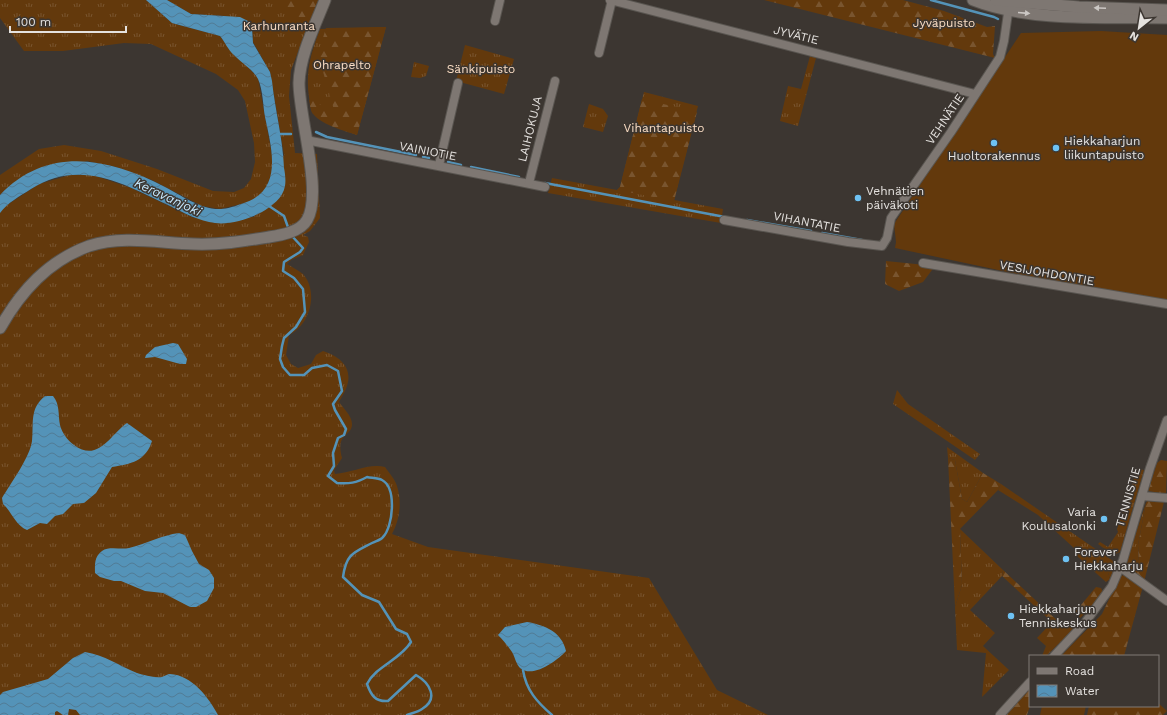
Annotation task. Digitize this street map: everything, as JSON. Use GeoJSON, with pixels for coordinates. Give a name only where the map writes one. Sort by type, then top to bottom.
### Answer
{"type":"FeatureCollection","features":[{"type":"Feature","properties":{"kind":"street"},"geometry":{"type":"LineString","coordinates":[[0,328],[20,296],[44,271],[60,260],[90,246],[124,240],[217,244],[280,235],[302,226],[308,219],[312,202],[306,140],[300,108],[299,83],[301,66],[325,0]]}},
{"type":"Feature","properties":{"kind":"street"},"geometry":{"type":"LineString","coordinates":[[495,21],[500,0]]}},
{"type":"Feature","properties":{"kind":"street"},"geometry":{"type":"LineString","coordinates":[[598,52],[611,0]]}},
{"type":"Feature","properties":{"kind":"street","name":"JYVÄTIE"},"geometry":{"type":"LineString","coordinates":[[611,0],[975,94]]}},
{"type":"Feature","properties":{"kind":"street"},"geometry":{"type":"LineString","coordinates":[[973,0],[1010,4],[1167,10]]}},
{"type":"Feature","properties":{"kind":"street"},"geometry":{"type":"LineString","coordinates":[[996,0],[1056,15],[1167,18]]}},
{"type":"Feature","properties":{"kind":"street","name":"VEHNÄTIE"},"geometry":{"type":"LineString","coordinates":[[884,243],[890,218],[1000,57],[1010,4]]}},
{"type":"Feature","properties":{"kind":"street","name":"LAIHOKUJA"},"geometry":{"type":"LineString","coordinates":[[529,183],[555,81]]}},
{"type":"Feature","properties":{"kind":"street"},"geometry":{"type":"LineString","coordinates":[[439,165],[458,83]]}},
{"type":"Feature","properties":{"kind":"street","name":"VAINIOTIE"},"geometry":{"type":"LineString","coordinates":[[306,140],[545,187]]}},
{"type":"Feature","properties":{"kind":"street","name":"VIHANTATIE"},"geometry":{"type":"LineString","coordinates":[[724,220],[856,244],[878,247],[884,243]]}},
{"type":"Feature","properties":{"kind":"street","name":"VESIJOHDONTIE"},"geometry":{"type":"LineString","coordinates":[[923,263],[1167,304]]}},
{"type":"Feature","properties":{"kind":"street","name":"TENNISTIE"},"geometry":{"type":"LineString","coordinates":[[1055,655],[1103,601],[1112,586],[1120,567],[1150,468],[1167,420]]}},
{"type":"Feature","properties":{"kind":"street"},"geometry":{"type":"LineString","coordinates":[[1142,496],[1167,498]]}},
{"type":"Feature","properties":{"kind":"street"},"geometry":{"type":"LineString","coordinates":[[1120,567],[1167,601]]}},
{"type":"Feature","properties":{"kind":"street"},"geometry":{"type":"LineString","coordinates":[[1000,715],[1029,683]]}},
{"type":"Feature","properties":{"kind":"green space"},"geometry":{"type":"Polygon","coordinates":[[[0,0],[146,0],[172,23],[220,36],[234,55],[258,78],[272,155],[272,175],[264,191],[254,201],[220,209],[202,206],[152,180],[116,167],[87,161],[4,191],[0,195],[0,175],[39,149],[64,145],[101,151],[157,169],[213,191],[234,192],[244,188],[251,179],[255,162],[254,143],[245,101],[238,90],[216,74],[151,44],[124,43],[63,51],[24,51],[0,18],[0,0]]]}},
{"type":"Feature","properties":{"kind":"green space","name":"Karhunranta"},"geometry":{"type":"Polygon","coordinates":[[[167,0],[318,0],[291,70],[289,96],[295,153],[317,154],[320,218],[310,231],[303,235],[308,237],[309,242],[303,255],[291,260],[287,264],[303,274],[308,281],[311,290],[311,299],[307,316],[302,324],[289,335],[286,355],[291,364],[298,368],[311,364],[316,355],[323,351],[336,357],[345,365],[348,383],[339,402],[349,415],[352,424],[349,431],[342,439],[340,450],[342,458],[334,470],[335,474],[373,466],[385,467],[396,483],[399,492],[400,504],[398,516],[392,534],[428,547],[649,578],[717,690],[768,715],[0,715],[0,213],[4,207],[39,184],[70,175],[93,175],[131,188],[194,218],[254,217],[284,155],[270,72],[253,42],[252,28],[226,16],[191,14],[167,0]]]}},
{"type":"Feature","properties":{"kind":"green space"},"geometry":{"type":"Polygon","coordinates":[[[269,0],[318,0],[312,17],[299,17],[288,14],[269,0]]]}},
{"type":"Feature","properties":{"kind":"green space","name":"Jyväpuisto"},"geometry":{"type":"Polygon","coordinates":[[[764,0],[903,0],[944,11],[987,27],[995,26],[993,54],[995,58],[764,0]]]}},
{"type":"Feature","properties":{"kind":"green space","name":"Ohrapelto"},"geometry":{"type":"Polygon","coordinates":[[[386,27],[357,135],[328,123],[312,113],[308,90],[308,70],[320,29],[386,27]]]}},
{"type":"Feature","properties":{"kind":"green space","name":"Ohrapelto"},"geometry":{"type":"Polygon","coordinates":[[[386,27],[357,135],[320,120],[312,112],[309,100],[316,101],[328,112],[334,110],[318,54],[326,28],[386,27]]]}},
{"type":"Feature","properties":{"kind":"green space","name":"Hiekkaharjun liikuntapuisto"},"geometry":{"type":"Polygon","coordinates":[[[1101,31],[1167,35],[1167,301],[1026,276],[895,248],[896,242],[894,224],[1021,33],[1101,31]]]}},
{"type":"Feature","properties":{"kind":"green space","name":"Sänkipuisto"},"geometry":{"type":"Polygon","coordinates":[[[465,45],[514,59],[504,94],[456,81],[465,45]]]}},
{"type":"Feature","properties":{"kind":"green space"},"geometry":{"type":"Polygon","coordinates":[[[810,56],[816,58],[798,126],[780,121],[788,86],[801,89],[810,56]]]}},
{"type":"Feature","properties":{"kind":"green space"},"geometry":{"type":"Polygon","coordinates":[[[414,62],[429,66],[426,76],[420,78],[411,77],[414,62]]]}},
{"type":"Feature","properties":{"kind":"green space","name":"Vihantapuisto"},"geometry":{"type":"Polygon","coordinates":[[[644,92],[698,106],[674,200],[723,209],[721,223],[548,193],[552,178],[617,190],[620,187],[644,92]]]}},
{"type":"Feature","properties":{"kind":"green space","name":"Vihantapuisto"},"geometry":{"type":"Polygon","coordinates":[[[642,99],[697,112],[674,201],[617,190],[620,187],[642,99]]]}},
{"type":"Feature","properties":{"kind":"green space"},"geometry":{"type":"Polygon","coordinates":[[[589,104],[603,109],[608,116],[603,132],[583,127],[589,104]]]}},
{"type":"Feature","properties":{"kind":"green space"},"geometry":{"type":"Polygon","coordinates":[[[886,261],[935,266],[923,282],[899,291],[885,284],[886,261]]]}},
{"type":"Feature","properties":{"kind":"green space"},"geometry":{"type":"Polygon","coordinates":[[[897,390],[908,404],[980,454],[975,460],[893,404],[897,390]]]}},
{"type":"Feature","properties":{"kind":"green space"},"geometry":{"type":"Polygon","coordinates":[[[947,447],[983,473],[967,502],[962,499],[955,460],[948,458],[947,447]]]}},
{"type":"Feature","properties":{"kind":"green space"},"geometry":{"type":"Polygon","coordinates":[[[948,458],[955,460],[962,499],[967,502],[983,473],[1001,484],[998,490],[960,529],[962,585],[955,607],[948,458]]]}},
{"type":"Feature","properties":{"kind":"green space"},"geometry":{"type":"Polygon","coordinates":[[[1161,460],[1167,461],[1166,494],[1148,491],[1157,463],[1161,460]]]}},
{"type":"Feature","properties":{"kind":"green space"},"geometry":{"type":"Polygon","coordinates":[[[1137,469],[1144,470],[1120,552],[1113,555],[1098,544],[1100,542],[1108,547],[1118,532],[1117,529],[1137,469]]]}},
{"type":"Feature","properties":{"kind":"green space"},"geometry":{"type":"Polygon","coordinates":[[[1001,484],[1116,563],[1110,579],[1107,569],[1077,545],[1075,549],[1038,515],[998,490],[1001,484]]]}},
{"type":"Feature","properties":{"kind":"green space"},"geometry":{"type":"Polygon","coordinates":[[[1148,500],[1164,502],[1144,582],[1136,576],[1139,563],[1138,545],[1146,503],[1148,500]]]}},
{"type":"Feature","properties":{"kind":"green space"},"geometry":{"type":"Polygon","coordinates":[[[1146,503],[1138,545],[1139,563],[1136,576],[1127,568],[1126,563],[1146,503]]]}},
{"type":"Feature","properties":{"kind":"green space"},"geometry":{"type":"Polygon","coordinates":[[[960,529],[1003,570],[1002,576],[970,610],[995,633],[983,646],[1009,670],[982,697],[986,653],[957,650],[955,607],[962,585],[960,529]]]}},
{"type":"Feature","properties":{"kind":"green space"},"geometry":{"type":"Polygon","coordinates":[[[1077,545],[1092,549],[1107,569],[1110,579],[1106,582],[1077,556],[1075,549],[1077,545]]]}},
{"type":"Feature","properties":{"kind":"green space"},"geometry":{"type":"Polygon","coordinates":[[[1003,570],[1061,624],[1069,622],[1078,625],[1047,655],[1042,655],[1046,646],[1037,638],[1052,622],[1002,576],[1003,570]]]}},
{"type":"Feature","properties":{"kind":"green space"},"geometry":{"type":"Polygon","coordinates":[[[1125,575],[1143,586],[1124,655],[1062,655],[1102,614],[1120,576],[1125,575]]]}},
{"type":"Feature","properties":{"kind":"green space"},"geometry":{"type":"Polygon","coordinates":[[[1096,587],[1101,588],[1103,592],[1100,599],[1080,618],[1076,611],[1096,587]]]}},
{"type":"Feature","properties":{"kind":"green space"},"geometry":{"type":"Polygon","coordinates":[[[1029,687],[1030,707],[1027,715],[1006,715],[1029,687]]]}},
{"type":"Feature","properties":{"kind":"green space"},"geometry":{"type":"Polygon","coordinates":[[[1159,704],[1167,711],[1163,715],[1087,715],[1089,707],[1159,707],[1159,704]]]}},
{"type":"Feature","properties":{"kind":"green space"},"geometry":{"type":"Polygon","coordinates":[[[1042,707],[1086,707],[1084,715],[1040,715],[1042,707]]]}},
{"type":"Feature","properties":{"kind":"water","name":"Keravanjoki"},"geometry":{"type":"Polygon","coordinates":[[[146,0],[167,0],[191,14],[240,17],[248,21],[252,28],[253,43],[270,72],[272,81],[285,177],[284,190],[282,194],[266,210],[251,217],[233,222],[215,223],[192,216],[119,183],[84,175],[67,175],[49,180],[31,189],[10,203],[0,213],[0,195],[19,179],[38,169],[59,163],[80,161],[122,169],[144,177],[199,205],[214,209],[221,209],[241,204],[255,198],[264,190],[269,180],[272,168],[272,156],[261,88],[256,75],[232,53],[220,36],[172,23],[146,0]]]}},
{"type":"Feature","properties":{"kind":"water"},"geometry":{"type":"Polygon","coordinates":[[[173,343],[178,344],[187,359],[186,364],[180,364],[155,357],[145,358],[146,355],[155,347],[173,343]]]}},
{"type":"Feature","properties":{"kind":"water"},"geometry":{"type":"Polygon","coordinates":[[[45,396],[53,396],[58,406],[62,431],[74,445],[82,450],[90,451],[97,449],[127,423],[152,441],[146,453],[142,457],[131,463],[112,467],[96,493],[84,503],[73,504],[63,514],[55,516],[47,524],[40,523],[27,530],[19,525],[3,504],[2,498],[28,455],[32,441],[34,411],[36,406],[45,396]]]}},
{"type":"Feature","properties":{"kind":"water"},"geometry":{"type":"Polygon","coordinates":[[[179,533],[185,535],[199,564],[209,570],[214,578],[214,588],[207,601],[196,607],[190,607],[163,593],[145,591],[121,581],[114,581],[100,577],[95,573],[96,558],[102,551],[112,548],[129,548],[179,533]]]}},
{"type":"Feature","properties":{"kind":"water"},"geometry":{"type":"Polygon","coordinates":[[[527,622],[552,630],[561,639],[566,651],[545,667],[532,671],[525,671],[517,665],[512,652],[498,635],[505,627],[527,622]]]}},
{"type":"Feature","properties":{"kind":"water"},"geometry":{"type":"Polygon","coordinates":[[[85,652],[105,658],[143,675],[162,677],[170,674],[186,678],[199,688],[218,715],[80,715],[76,710],[69,709],[68,715],[63,715],[57,711],[55,712],[55,715],[0,715],[0,695],[3,692],[48,679],[73,658],[85,652]]]}},
{"type":"Feature","properties":{"kind":"waterway"},"geometry":{"type":"LineString","coordinates":[[931,0],[998,19]]}},
{"type":"Feature","properties":{"kind":"waterway"},"geometry":{"type":"LineString","coordinates":[[316,132],[327,137],[416,155]]}},
{"type":"Feature","properties":{"kind":"waterway"},"geometry":{"type":"LineString","coordinates":[[277,134],[291,134]]}},
{"type":"Feature","properties":{"kind":"waterway"},"geometry":{"type":"LineString","coordinates":[[423,157],[429,158]]}},
{"type":"Feature","properties":{"kind":"waterway"},"geometry":{"type":"LineString","coordinates":[[448,162],[461,165]]}},
{"type":"Feature","properties":{"kind":"waterway"},"geometry":{"type":"LineString","coordinates":[[471,167],[519,177]]}},
{"type":"Feature","properties":{"kind":"waterway"},"geometry":{"type":"LineString","coordinates":[[545,183],[725,217]]}},
{"type":"Feature","properties":{"kind":"waterway"},"geometry":{"type":"LineString","coordinates":[[269,206],[284,216],[289,230]]}},
{"type":"Feature","properties":{"kind":"waterway"},"geometry":{"type":"LineString","coordinates":[[747,220],[811,231]]}},
{"type":"Feature","properties":{"kind":"waterway"},"geometry":{"type":"LineString","coordinates":[[822,233],[862,240]]}},
{"type":"Feature","properties":{"kind":"waterway"},"geometry":{"type":"LineString","coordinates":[[291,235],[303,248],[300,252],[284,262],[283,271],[294,278],[303,289],[305,312],[296,327],[284,338],[280,359],[283,367],[290,375],[304,375],[312,368],[327,365],[338,371],[342,391],[333,404],[346,429],[344,435],[338,438],[333,453],[334,466],[328,476],[337,483],[356,482],[367,477],[379,479],[387,484],[390,491],[392,508],[391,517],[386,532],[381,539],[355,552],[348,559],[343,577],[362,595],[379,602],[396,629],[407,634],[411,642],[401,654],[376,672],[367,684],[374,697],[380,700],[388,701],[416,675],[421,678],[431,691],[430,701],[417,712],[407,715]]}},
{"type":"Feature","properties":{"kind":"waterway"},"geometry":{"type":"LineString","coordinates":[[523,670],[524,677],[533,695],[552,715]]}},
{"type":"Feature","properties":{"kind":"place","name":"Huoltorakennus"},"geometry":{"type":"Point","coordinates":[994,143]}},
{"type":"Feature","properties":{"kind":"place","name":"Hiekkaharjun liikuntapuisto"},"geometry":{"type":"Point","coordinates":[1056,148]}},
{"type":"Feature","properties":{"kind":"place","name":"Vehnätien päiväkoti"},"geometry":{"type":"Point","coordinates":[858,198]}},
{"type":"Feature","properties":{"kind":"place","name":"Varia Koulusalonki"},"geometry":{"type":"Point","coordinates":[1104,519]}},
{"type":"Feature","properties":{"kind":"place","name":"Forever Hiekkaharju"},"geometry":{"type":"Point","coordinates":[1066,559]}},
{"type":"Feature","properties":{"kind":"place","name":"Hiekkaharjun Tenniskeskus"},"geometry":{"type":"Point","coordinates":[1011,616]}}]}
